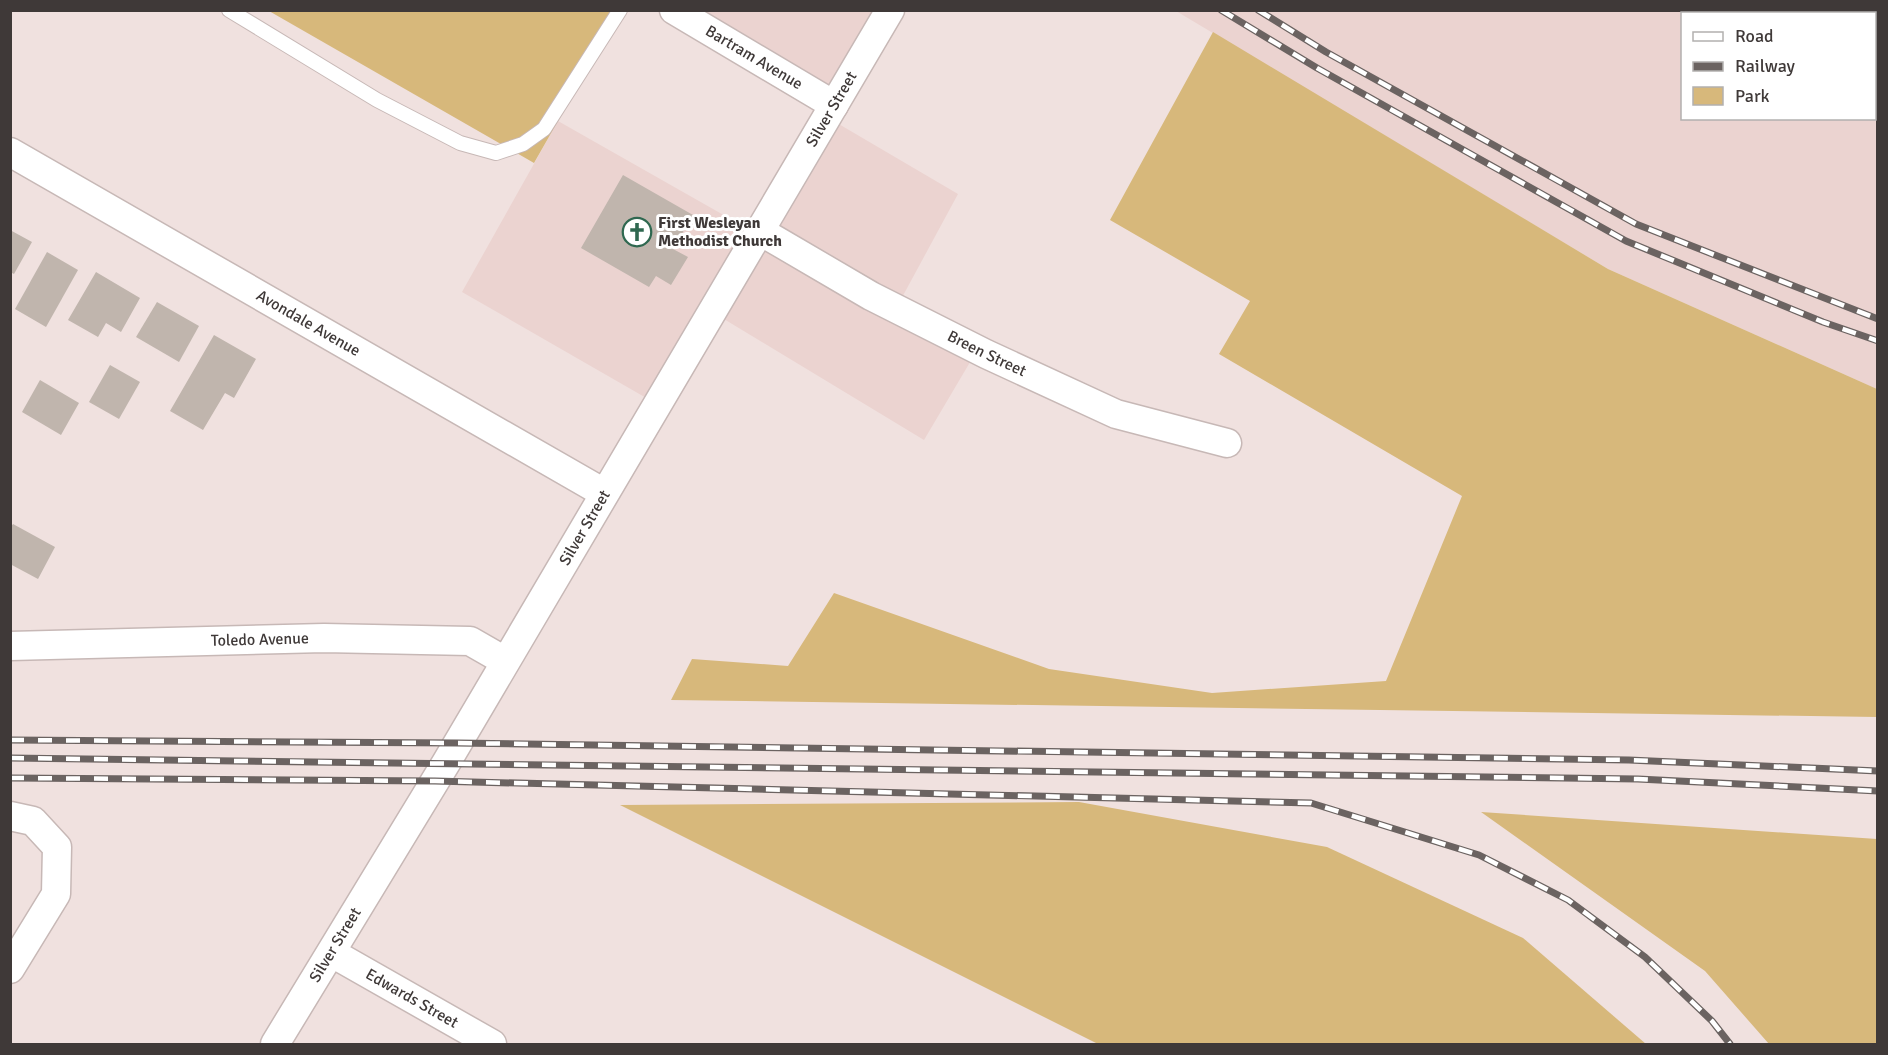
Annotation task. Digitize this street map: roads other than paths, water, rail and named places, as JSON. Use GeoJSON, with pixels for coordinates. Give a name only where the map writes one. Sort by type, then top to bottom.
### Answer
{"type":"FeatureCollection","features":[{"type":"Feature","properties":{"kind":"street","name":"Bartram Avenue"},"geometry":{"type":"LineString","coordinates":[[674,10],[834,105]]}},
{"type":"Feature","properties":{"kind":"street","name":"Silver Street"},"geometry":{"type":"LineString","coordinates":[[275,1044],[332,953],[890,10]]}},
{"type":"Feature","properties":{"kind":"street","name":"Avondale Avenue"},"geometry":{"type":"LineString","coordinates":[[10,152],[604,493]]}},
{"type":"Feature","properties":{"kind":"street","name":"Breen Street"},"geometry":{"type":"LineString","coordinates":[[760,231],[882,301],[986,354],[1116,414],[1227,443]]}},
{"type":"Feature","properties":{"kind":"street","name":"Toledo Avenue"},"geometry":{"type":"LineString","coordinates":[[10,646],[324,638],[470,641],[505,662]]}},
{"type":"Feature","properties":{"kind":"street"},"geometry":{"type":"LineString","coordinates":[[10,816],[33,821],[57,847],[56,894],[10,969]]}},
{"type":"Feature","properties":{"kind":"street","name":"Edwards Street"},"geometry":{"type":"LineString","coordinates":[[332,953],[492,1044]]}},
{"type":"Feature","properties":{"kind":"lane"},"geometry":{"type":"LineString","coordinates":[[229,10],[377,100],[460,143],[496,153],[524,144],[544,129],[620,10]]}},
{"type":"Feature","properties":{"kind":"railway"},"geometry":{"type":"LineString","coordinates":[[1221,10],[1317,68],[1626,241],[1823,322],[1878,341]]}},
{"type":"Feature","properties":{"kind":"railway"},"geometry":{"type":"LineString","coordinates":[[1258,10],[1326,52],[1636,224],[1878,319]]}},
{"type":"Feature","properties":{"kind":"railway"},"geometry":{"type":"LineString","coordinates":[[10,740],[457,743],[1629,760],[1878,771]]}},
{"type":"Feature","properties":{"kind":"railway"},"geometry":{"type":"LineString","coordinates":[[10,758],[1638,779],[1878,791]]}},
{"type":"Feature","properties":{"kind":"railway"},"geometry":{"type":"LineString","coordinates":[[10,778],[435,781],[1311,803],[1479,855],[1568,900],[1645,957],[1712,1021],[1730,1044]]}},
{"type":"Feature","properties":{"kind":"place","name":"First Wesleyan Methodist Church"},"geometry":{"type":"Point","coordinates":[637,232]}}]}
